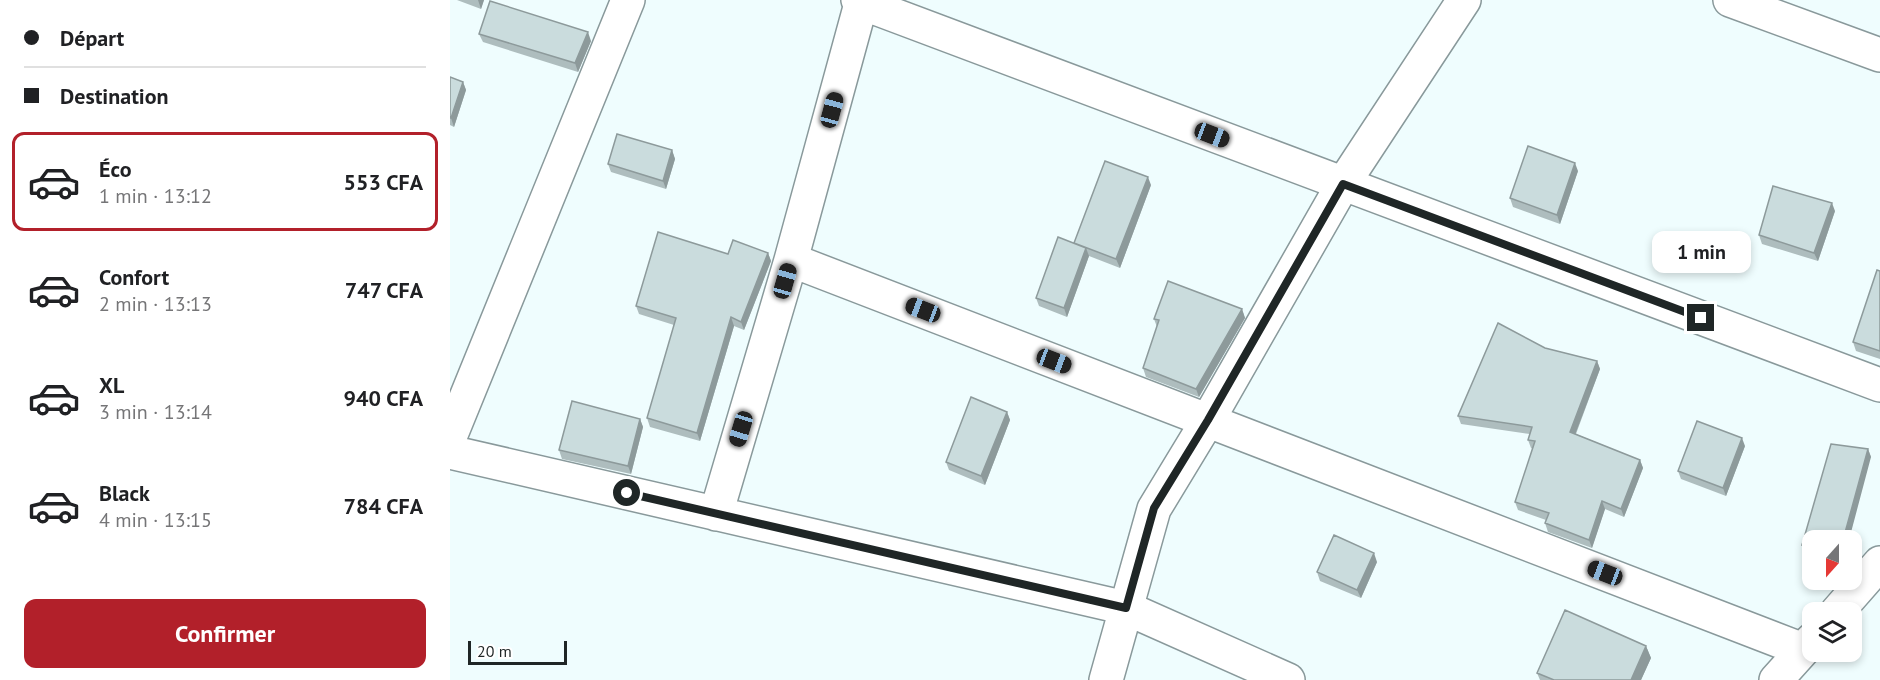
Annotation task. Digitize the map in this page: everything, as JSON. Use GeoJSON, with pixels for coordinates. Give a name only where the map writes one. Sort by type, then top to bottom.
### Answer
{"type":"FeatureCollection","features":[{"type":"Feature","properties":{"kind":"street"},"geometry":{"type":"LineString","coordinates":[[450,436],[628,0]]}},
{"type":"Feature","properties":{"kind":"street"},"geometry":{"type":"LineString","coordinates":[[1106,680],[1154,508],[1208,420],[1343,184],[1464,0]]}},
{"type":"Feature","properties":{"kind":"street"},"geometry":{"type":"LineString","coordinates":[[716,514],[791,260],[860,1],[1880,385]]}},
{"type":"Feature","properties":{"kind":"street"},"geometry":{"type":"LineString","coordinates":[[1738,1],[1880,55]]}},
{"type":"Feature","properties":{"kind":"street"},"geometry":{"type":"LineString","coordinates":[[791,260],[1208,420],[1802,643]]}},
{"type":"Feature","properties":{"kind":"street"},"geometry":{"type":"LineString","coordinates":[[450,452],[1126,608],[1288,680]]}},
{"type":"Feature","properties":{"kind":"street"},"geometry":{"type":"LineString","coordinates":[[1846,602],[1880,563]]}},
{"type":"Feature","properties":{"kind":"street"},"geometry":{"type":"LineString","coordinates":[[1776,680],[1802,652]]}},
{"type":"Feature","properties":{"kind":"building"},"geometry":{"type":"Polygon","coordinates":[[[490,1],[588,32],[575,63],[479,34],[490,1]]]}},
{"type":"Feature","properties":{"kind":"building"},"geometry":{"type":"Polygon","coordinates":[[[450,77],[463,82],[451,118],[450,118],[450,77]]]}},
{"type":"Feature","properties":{"kind":"building"},"geometry":{"type":"Polygon","coordinates":[[[617,134],[672,150],[663,181],[608,164],[617,134]]]}},
{"type":"Feature","properties":{"kind":"building"},"geometry":{"type":"Polygon","coordinates":[[[1528,146],[1575,163],[1557,215],[1510,198],[1528,146]]]}},
{"type":"Feature","properties":{"kind":"building"},"geometry":{"type":"Polygon","coordinates":[[[1105,161],[1148,177],[1116,259],[1074,243],[1105,161]]]}},
{"type":"Feature","properties":{"kind":"building"},"geometry":{"type":"Polygon","coordinates":[[[1773,186],[1832,203],[1814,253],[1759,235],[1773,186]]]}},
{"type":"Feature","properties":{"kind":"building"},"geometry":{"type":"Polygon","coordinates":[[[658,232],[728,254],[733,240],[768,253],[741,322],[731,317],[697,433],[647,418],[676,318],[636,306],[658,232]]]}},
{"type":"Feature","properties":{"kind":"building"},"geometry":{"type":"Polygon","coordinates":[[[1058,237],[1086,248],[1064,308],[1036,298],[1058,237]]]}},
{"type":"Feature","properties":{"kind":"building"},"geometry":{"type":"Polygon","coordinates":[[[1877,270],[1880,271],[1880,351],[1853,342],[1877,270]]]}},
{"type":"Feature","properties":{"kind":"building"},"geometry":{"type":"Polygon","coordinates":[[[1168,281],[1242,309],[1196,389],[1143,368],[1159,320],[1154,319],[1168,281]]]}},
{"type":"Feature","properties":{"kind":"building"},"geometry":{"type":"Polygon","coordinates":[[[1498,323],[1545,348],[1597,361],[1570,432],[1640,460],[1621,509],[1602,501],[1589,540],[1545,523],[1549,513],[1515,502],[1535,441],[1528,440],[1532,427],[1458,416],[1498,323]]]}},
{"type":"Feature","properties":{"kind":"building"},"geometry":{"type":"Polygon","coordinates":[[[971,397],[1007,412],[981,476],[946,462],[971,397]]]}},
{"type":"Feature","properties":{"kind":"building"},"geometry":{"type":"Polygon","coordinates":[[[572,401],[640,419],[628,466],[559,450],[572,401]]]}},
{"type":"Feature","properties":{"kind":"building"},"geometry":{"type":"Polygon","coordinates":[[[1697,421],[1742,438],[1723,488],[1678,471],[1697,421]]]}},
{"type":"Feature","properties":{"kind":"building"},"geometry":{"type":"Polygon","coordinates":[[[1831,444],[1868,449],[1846,530],[1806,530],[1831,444]]]}},
{"type":"Feature","properties":{"kind":"building"},"geometry":{"type":"Polygon","coordinates":[[[1334,535],[1374,553],[1357,590],[1317,572],[1334,535]]]}},
{"type":"Feature","properties":{"kind":"building"},"geometry":{"type":"Polygon","coordinates":[[[1565,610],[1646,646],[1631,680],[1554,680],[1537,673],[1565,610]]]}},
{"type":"Feature","properties":{"kind":"route"},"geometry":{"type":"LineString","coordinates":[[627,493],[1126,608],[1154,508],[1208,420],[1343,184],[1701,318]]}}]}
